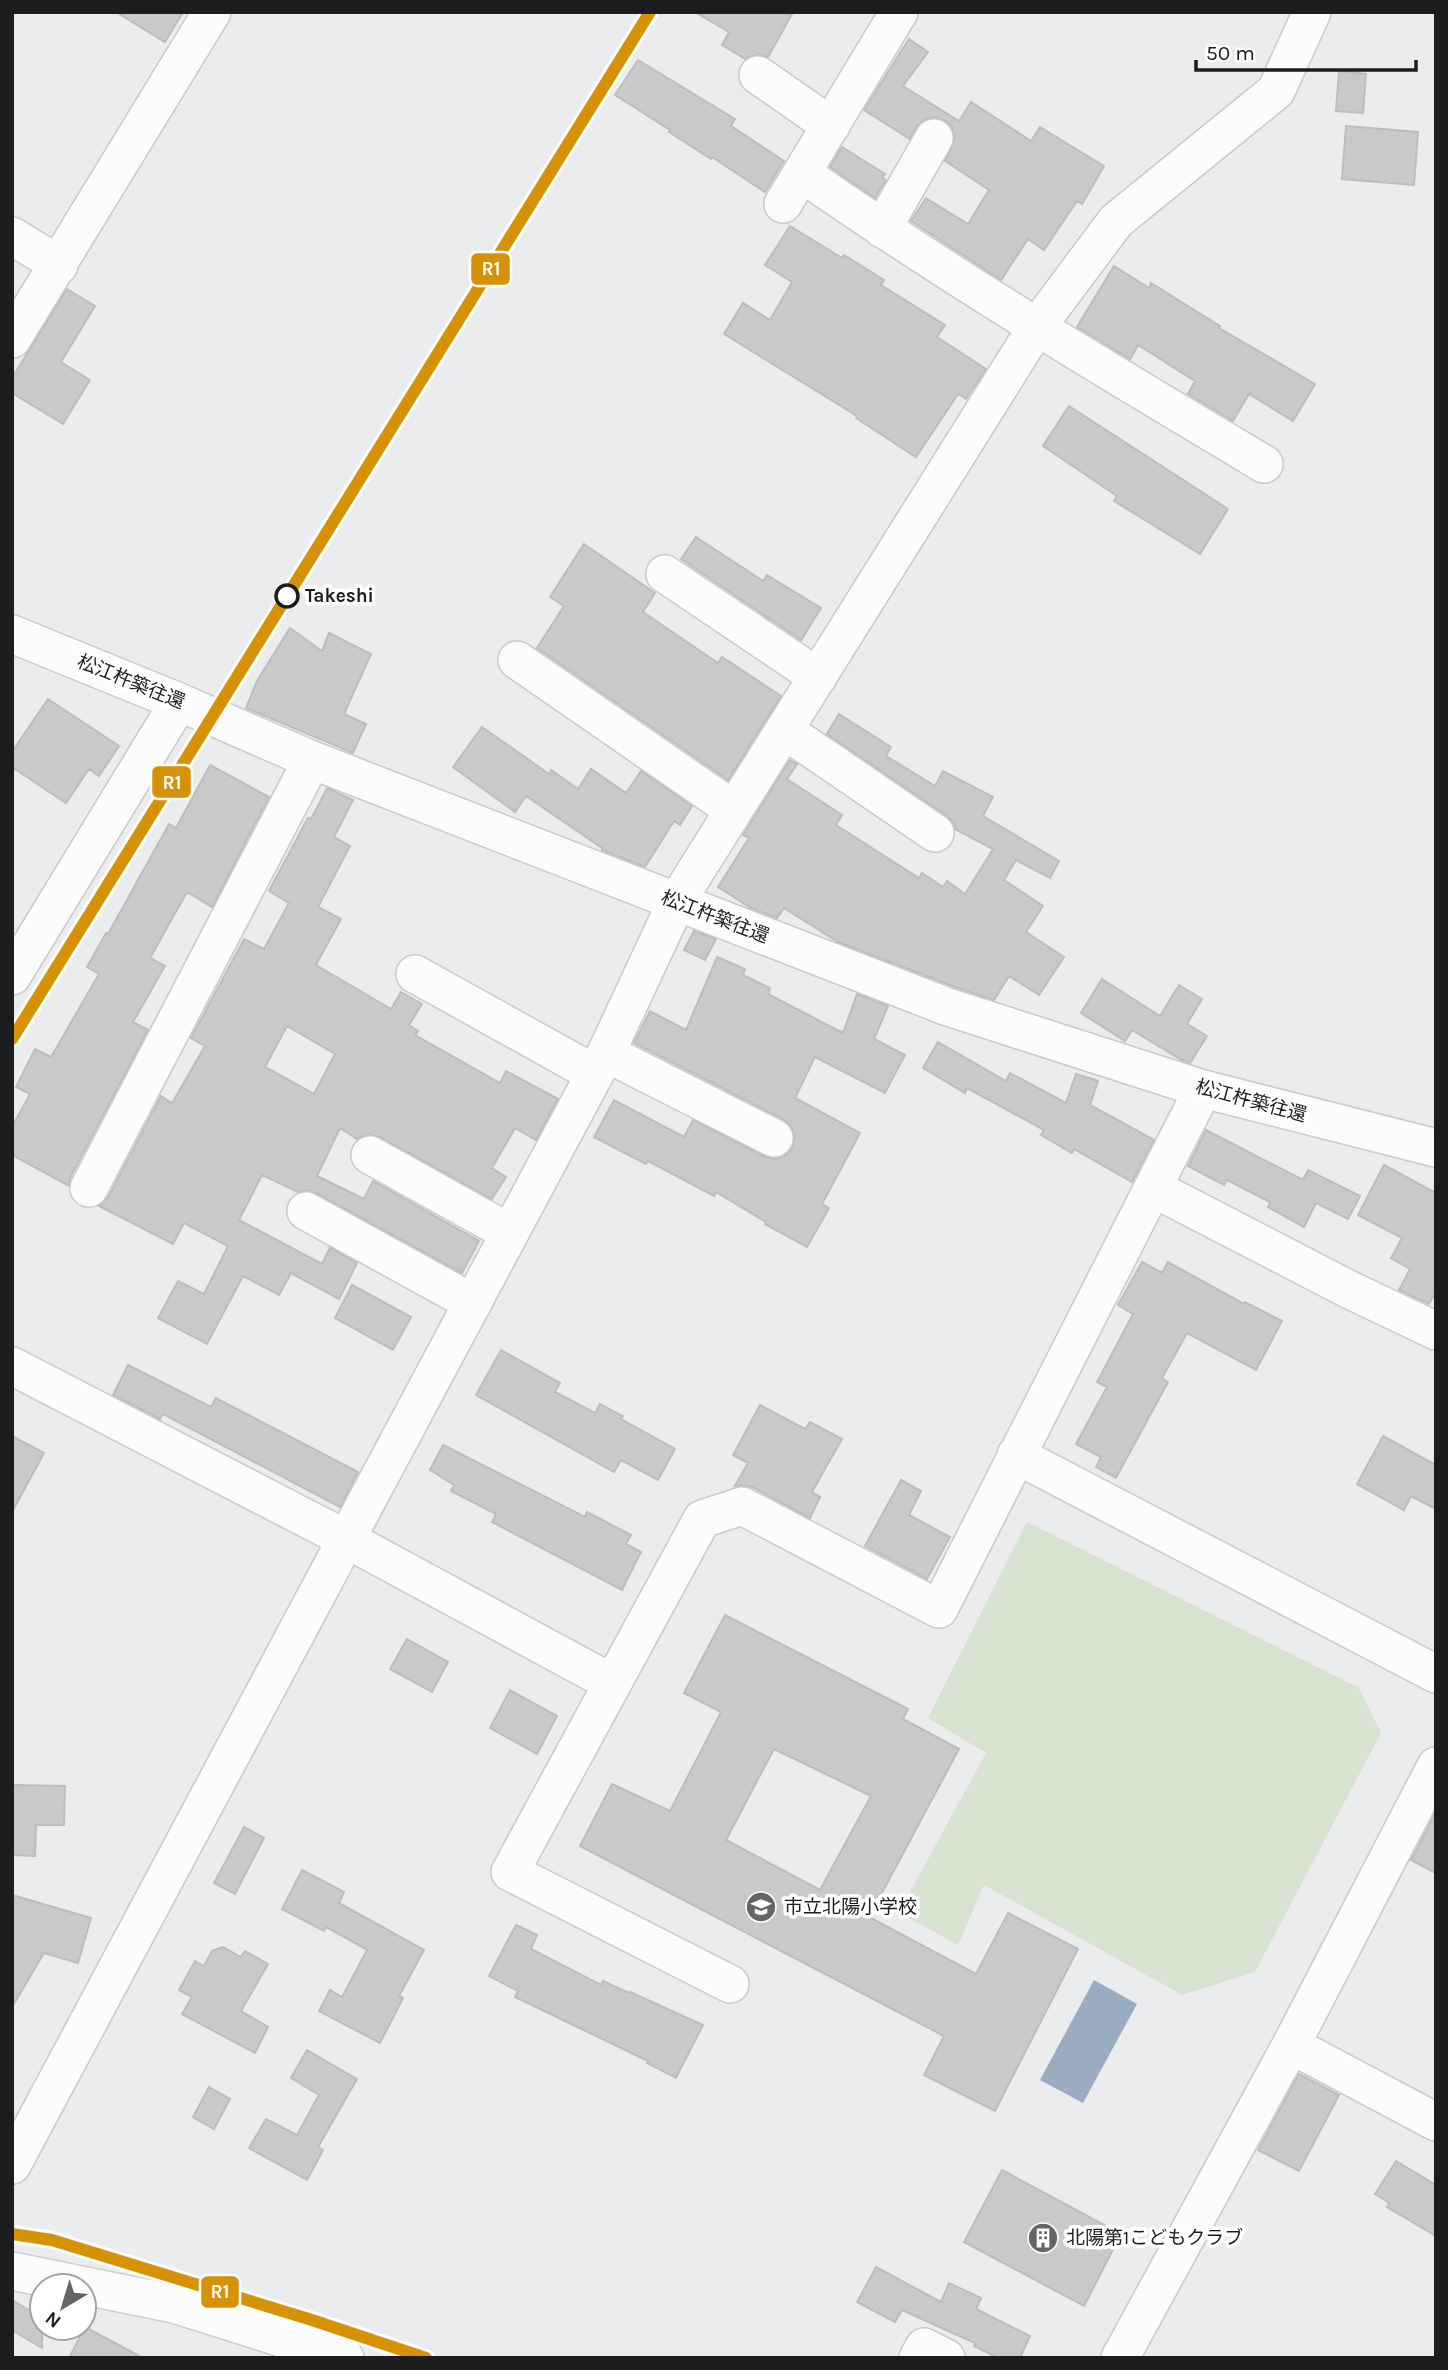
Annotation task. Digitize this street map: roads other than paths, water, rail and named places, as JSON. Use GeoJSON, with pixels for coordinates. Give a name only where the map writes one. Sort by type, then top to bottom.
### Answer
{"type":"FeatureCollection","features":[{"type":"Feature","properties":{"kind":"street"},"geometry":{"type":"LineString","coordinates":[[12,339],[212,12]]}},
{"type":"Feature","properties":{"kind":"street"},"geometry":{"type":"LineString","coordinates":[[783,204],[899,12]]}},
{"type":"Feature","properties":{"kind":"street"},"geometry":{"type":"LineString","coordinates":[[12,2165],[600,1064],[677,901],[1036,328],[1116,221],[1276,91],[1312,12]]}},
{"type":"Feature","properties":{"kind":"street"},"geometry":{"type":"LineString","coordinates":[[758,75],[831,126]]}},
{"type":"Feature","properties":{"kind":"street"},"geometry":{"type":"LineString","coordinates":[[882,229],[934,138]]}},
{"type":"Feature","properties":{"kind":"street"},"geometry":{"type":"LineString","coordinates":[[803,174],[882,229],[1036,328],[1264,464]]}},
{"type":"Feature","properties":{"kind":"street"},"geometry":{"type":"LineString","coordinates":[[12,236],[59,265]]}},
{"type":"Feature","properties":{"kind":"street"},"geometry":{"type":"LineString","coordinates":[[665,575],[818,677]]}},
{"type":"Feature","properties":{"kind":"street","name":"松江杵築往還"},"geometry":{"type":"LineString","coordinates":[[12,634],[312,760],[948,1007],[1203,1089],[1436,1148]]}},
{"type":"Feature","properties":{"kind":"street"},"geometry":{"type":"LineString","coordinates":[[517,660],[734,810]]}},
{"type":"Feature","properties":{"kind":"street"},"geometry":{"type":"LineString","coordinates":[[12,976],[179,702]]}},
{"type":"Feature","properties":{"kind":"street"},"geometry":{"type":"LineString","coordinates":[[784,730],[935,833]]}},
{"type":"Feature","properties":{"kind":"street"},"geometry":{"type":"LineString","coordinates":[[89,1188],[312,760]]}},
{"type":"Feature","properties":{"kind":"street"},"geometry":{"type":"LineString","coordinates":[[415,974],[600,1064],[775,1138]]}},
{"type":"Feature","properties":{"kind":"street"},"geometry":{"type":"LineString","coordinates":[[730,1984],[510,1872],[702,1519],[742,1506],[939,1609],[1203,1089]]}},
{"type":"Feature","properties":{"kind":"street"},"geometry":{"type":"LineString","coordinates":[[370,1155],[510,1233]]}},
{"type":"Feature","properties":{"kind":"street"},"geometry":{"type":"LineString","coordinates":[[1153,1188],[1348,1289],[1436,1331]]}},
{"type":"Feature","properties":{"kind":"street"},"geometry":{"type":"LineString","coordinates":[[306,1210],[473,1303]]}},
{"type":"Feature","properties":{"kind":"street"},"geometry":{"type":"LineString","coordinates":[[12,1366],[348,1540],[612,1683]]}},
{"type":"Feature","properties":{"kind":"street"},"geometry":{"type":"LineString","coordinates":[[1016,1455],[1436,1674]]}},
{"type":"Feature","properties":{"kind":"street"},"geometry":{"type":"LineString","coordinates":[[1120,2358],[1291,2045],[1436,1766]]}},
{"type":"Feature","properties":{"kind":"street"},"geometry":{"type":"LineString","coordinates":[[1291,2045],[1436,2122]]}},
{"type":"Feature","properties":{"kind":"street"},"geometry":{"type":"LineString","coordinates":[[12,2271],[174,2304],[335,2356]]}},
{"type":"Feature","properties":{"kind":"street"},"geometry":{"type":"LineString","coordinates":[[918,2358],[924,2347],[946,2358]]}},
{"type":"Feature","properties":{"kind":"water"},"geometry":{"type":"Polygon","coordinates":[[[1094,1980],[1137,2004],[1083,2103],[1040,2080],[1094,1980]]]}},
{"type":"Feature","properties":{"kind":"place","name":"Takeshi"},"geometry":{"type":"Point","coordinates":[287,596]}},
{"type":"Feature","properties":{"kind":"place","name":"市立北陽小学校"},"geometry":{"type":"Point","coordinates":[761,1907]}},
{"type":"Feature","properties":{"kind":"place","name":"北陽第1こどもクラブ"},"geometry":{"type":"Point","coordinates":[1043,2238]}}]}
